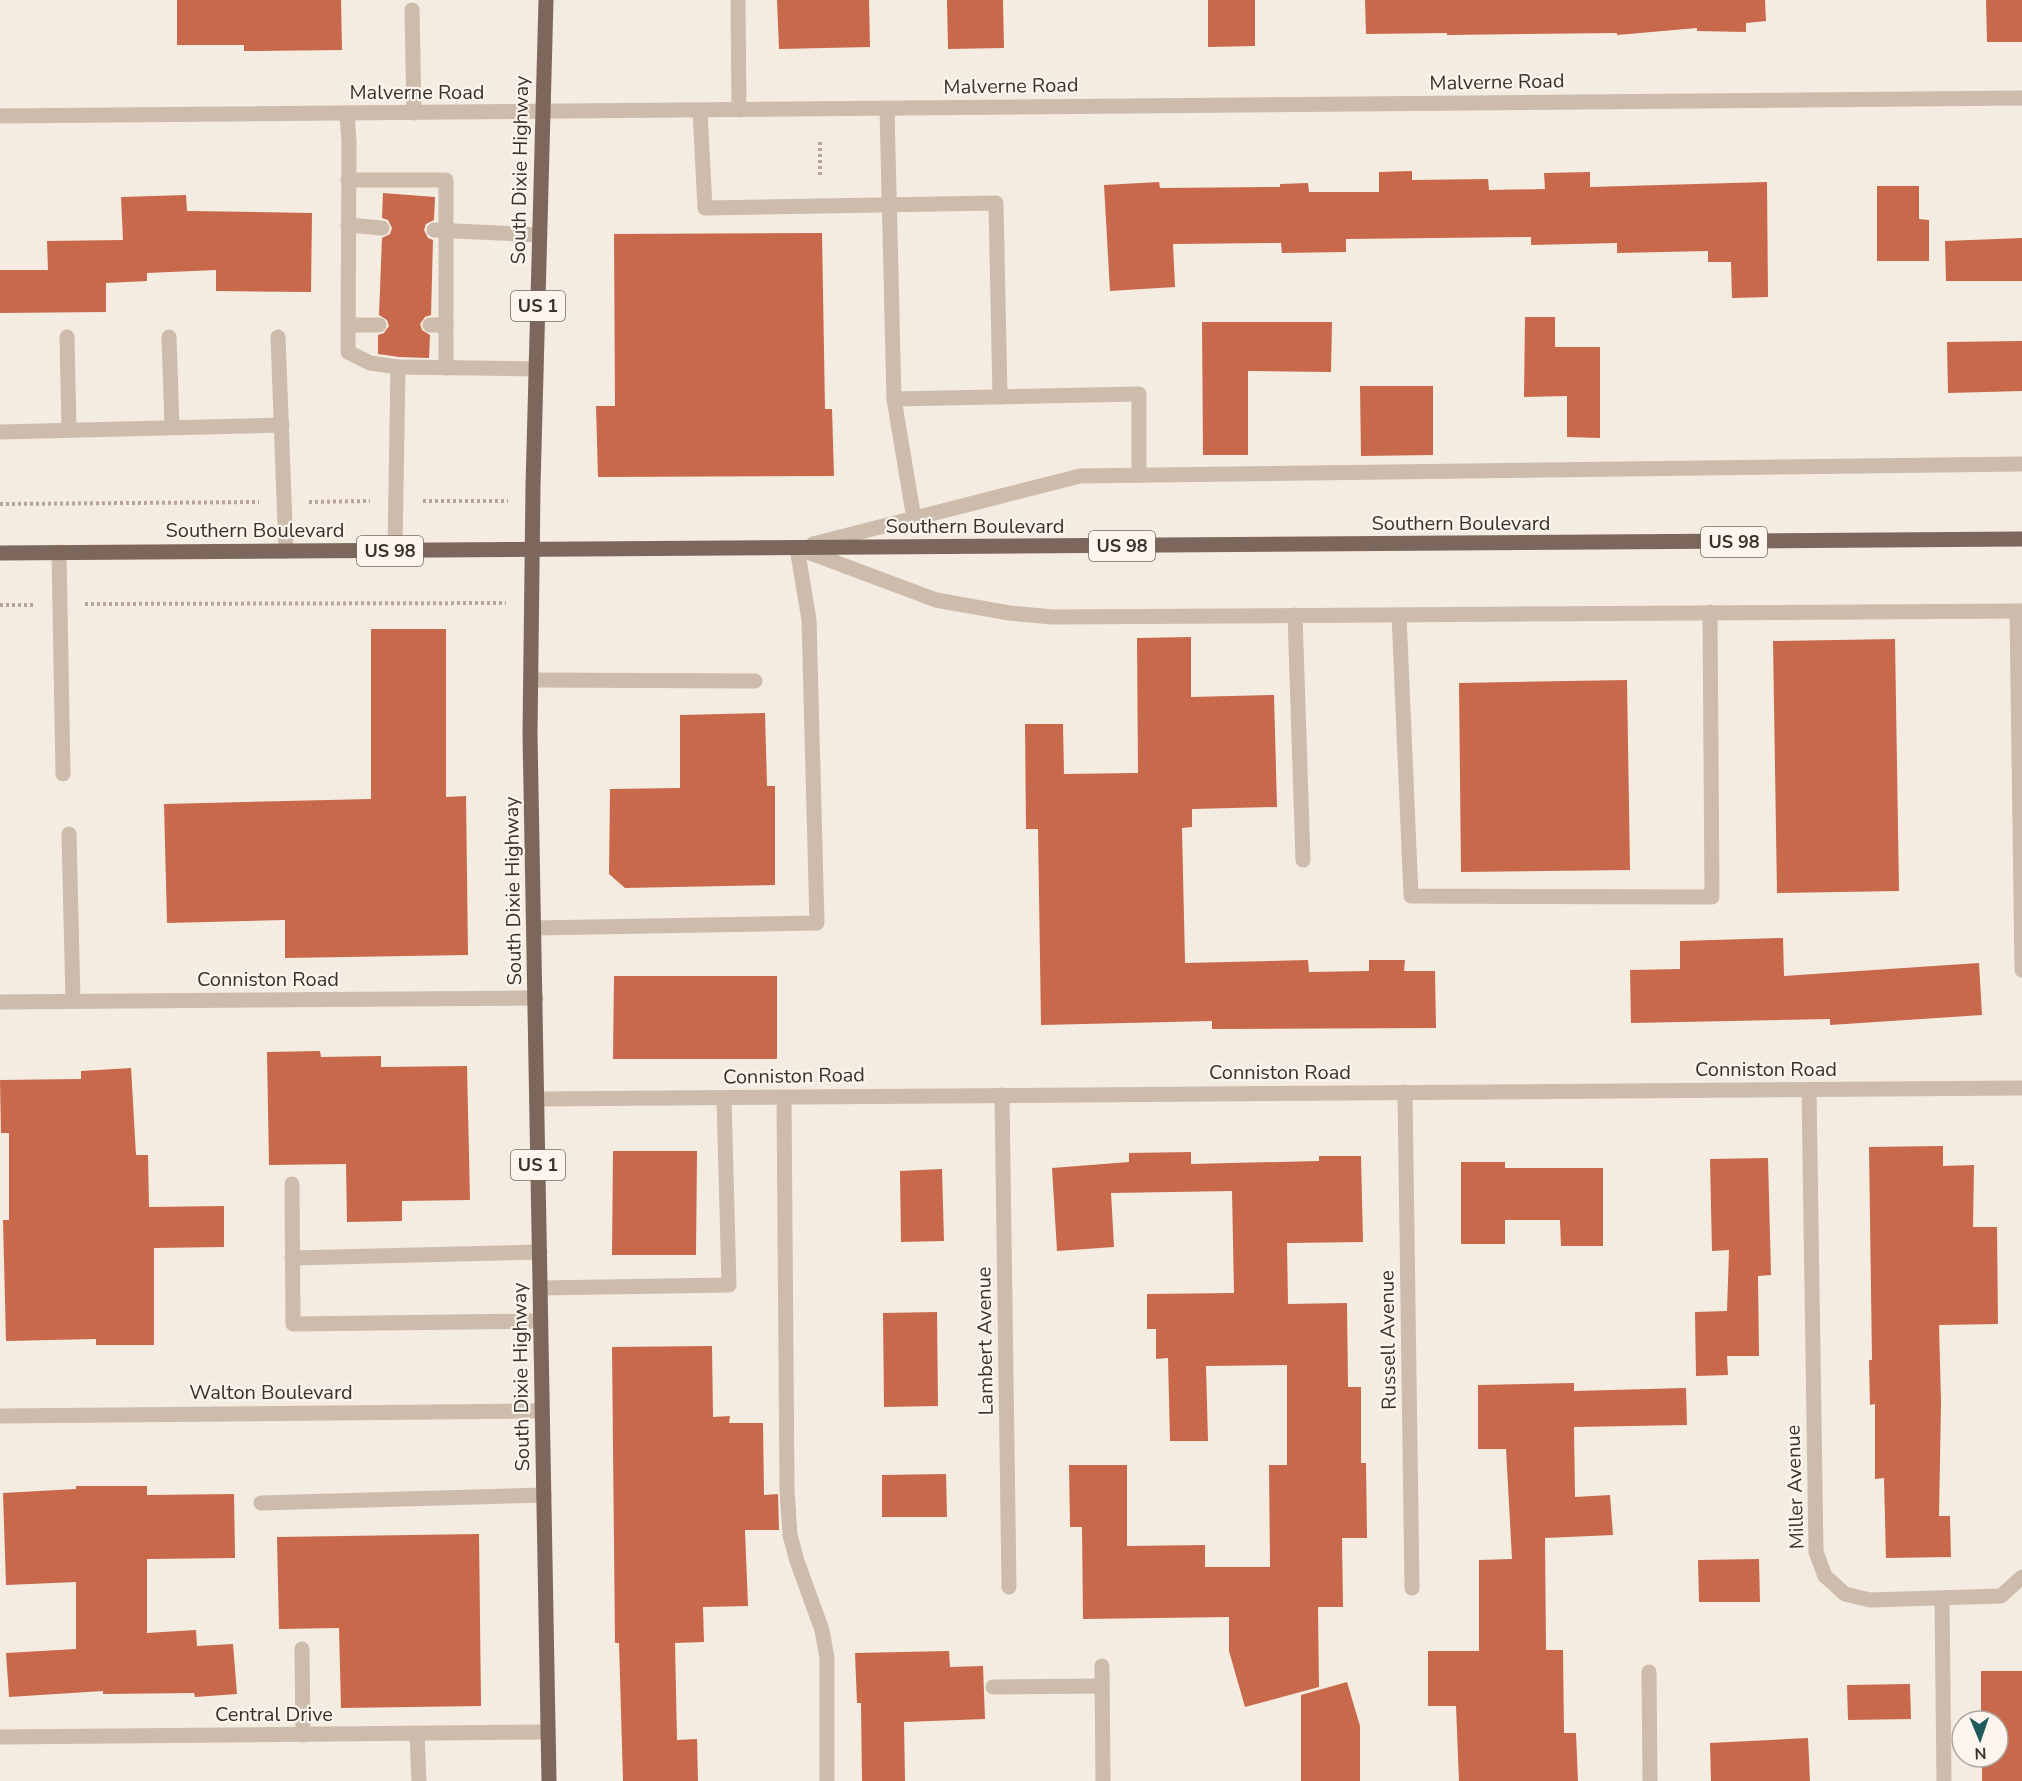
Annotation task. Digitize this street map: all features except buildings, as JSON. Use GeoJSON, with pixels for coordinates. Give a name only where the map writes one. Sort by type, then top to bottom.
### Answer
{"type":"FeatureCollection","features":[{"type":"Feature","properties":{"kind":"main road","name":"South Dixie Highway"},"geometry":{"type":"LineString","coordinates":[[546,0],[532,550],[531,680],[549,1781]]}},
{"type":"Feature","properties":{"kind":"main road","name":"Southern Boulevard"},"geometry":{"type":"LineString","coordinates":[[0,553],[2022,539]]}},
{"type":"Feature","properties":{"kind":"street"},"geometry":{"type":"LineString","coordinates":[[738,0],[740,110]]}},
{"type":"Feature","properties":{"kind":"street"},"geometry":{"type":"LineString","coordinates":[[412,10],[414,113]]}},
{"type":"Feature","properties":{"kind":"street","name":"Malverne Road"},"geometry":{"type":"LineString","coordinates":[[0,116],[2022,98]]}},
{"type":"Feature","properties":{"kind":"street"},"geometry":{"type":"LineString","coordinates":[[887,109],[894,399],[914,519]]}},
{"type":"Feature","properties":{"kind":"street"},"geometry":{"type":"LineString","coordinates":[[700,111],[705,208],[996,203],[1000,397]]}},
{"type":"Feature","properties":{"kind":"street"},"geometry":{"type":"LineString","coordinates":[[347,113],[348,352],[369,363],[398,367],[536,369]]}},
{"type":"Feature","properties":{"kind":"street"},"geometry":{"type":"LineString","coordinates":[[348,180],[446,180],[440,231],[446,325],[446,368]]}},
{"type":"Feature","properties":{"kind":"street"},"geometry":{"type":"LineString","coordinates":[[348,225],[382,228]]}},
{"type":"Feature","properties":{"kind":"street"},"geometry":{"type":"LineString","coordinates":[[440,231],[540,235]]}},
{"type":"Feature","properties":{"kind":"street"},"geometry":{"type":"LineString","coordinates":[[348,325],[379,325]]}},
{"type":"Feature","properties":{"kind":"street"},"geometry":{"type":"LineString","coordinates":[[430,325],[446,325]]}},
{"type":"Feature","properties":{"kind":"street"},"geometry":{"type":"LineString","coordinates":[[67,337],[69,430]]}},
{"type":"Feature","properties":{"kind":"street"},"geometry":{"type":"LineString","coordinates":[[278,337],[286,551]]}},
{"type":"Feature","properties":{"kind":"street"},"geometry":{"type":"LineString","coordinates":[[169,338],[172,427]]}},
{"type":"Feature","properties":{"kind":"street"},"geometry":{"type":"LineString","coordinates":[[395,550],[398,367]]}},
{"type":"Feature","properties":{"kind":"street"},"geometry":{"type":"LineString","coordinates":[[894,399],[1138,394],[1139,475]]}},
{"type":"Feature","properties":{"kind":"street"},"geometry":{"type":"LineString","coordinates":[[0,432],[282,425]]}},
{"type":"Feature","properties":{"kind":"street"},"geometry":{"type":"LineString","coordinates":[[797,548],[1080,476],[2022,464]]}},
{"type":"Feature","properties":{"kind":"street"},"geometry":{"type":"LineString","coordinates":[[797,548],[936,600],[1009,613],[1052,617],[2019,611],[2022,970]]}},
{"type":"Feature","properties":{"kind":"street"},"geometry":{"type":"LineString","coordinates":[[534,928],[817,922],[809,621],[797,548]]}},
{"type":"Feature","properties":{"kind":"street"},"geometry":{"type":"LineString","coordinates":[[60,552],[63,774]]}},
{"type":"Feature","properties":{"kind":"street"},"geometry":{"type":"LineString","coordinates":[[1399,615],[1411,896],[1713,897],[1710,612]]}},
{"type":"Feature","properties":{"kind":"street"},"geometry":{"type":"LineString","coordinates":[[1295,615],[1303,860]]}},
{"type":"Feature","properties":{"kind":"street"},"geometry":{"type":"LineString","coordinates":[[531,680],[755,681]]}},
{"type":"Feature","properties":{"kind":"street"},"geometry":{"type":"LineString","coordinates":[[69,834],[73,1001]]}},
{"type":"Feature","properties":{"kind":"street","name":"Conniston Road"},"geometry":{"type":"LineString","coordinates":[[0,1002],[536,998]]}},
{"type":"Feature","properties":{"kind":"street","name":"Conniston Road"},"geometry":{"type":"LineString","coordinates":[[538,1099],[2022,1088]]}},
{"type":"Feature","properties":{"kind":"street","name":"Miller Avenue"},"geometry":{"type":"LineString","coordinates":[[1809,1090],[1816,1552],[1825,1576],[1845,1594],[1870,1600],[2001,1596],[2022,1578]]}},
{"type":"Feature","properties":{"kind":"street","name":"Russell Avenue"},"geometry":{"type":"LineString","coordinates":[[1405,1092],[1412,1588]]}},
{"type":"Feature","properties":{"kind":"street","name":"Lambert Avenue"},"geometry":{"type":"LineString","coordinates":[[1002,1095],[1009,1587]]}},
{"type":"Feature","properties":{"kind":"street"},"geometry":{"type":"LineString","coordinates":[[784,1097],[787,1490],[790,1535],[822,1630],[827,1658],[827,1781]]}},
{"type":"Feature","properties":{"kind":"street"},"geometry":{"type":"LineString","coordinates":[[540,1288],[729,1285],[724,1098]]}},
{"type":"Feature","properties":{"kind":"street"},"geometry":{"type":"LineString","coordinates":[[292,1184],[292,1324],[541,1321]]}},
{"type":"Feature","properties":{"kind":"street"},"geometry":{"type":"LineString","coordinates":[[292,1258],[540,1252]]}},
{"type":"Feature","properties":{"kind":"street","name":"Walton Boulevard"},"geometry":{"type":"LineString","coordinates":[[0,1416],[542,1411]]}},
{"type":"Feature","properties":{"kind":"street"},"geometry":{"type":"LineString","coordinates":[[261,1503],[544,1495]]}},
{"type":"Feature","properties":{"kind":"street"},"geometry":{"type":"LineString","coordinates":[[1942,1599],[1944,1781]]}},
{"type":"Feature","properties":{"kind":"street"},"geometry":{"type":"LineString","coordinates":[[302,1648],[303,1735]]}},
{"type":"Feature","properties":{"kind":"street"},"geometry":{"type":"LineString","coordinates":[[1102,1666],[1103,1781]]}},
{"type":"Feature","properties":{"kind":"street"},"geometry":{"type":"LineString","coordinates":[[1649,1672],[1650,1781]]}},
{"type":"Feature","properties":{"kind":"street"},"geometry":{"type":"LineString","coordinates":[[993,1687],[1102,1686]]}},
{"type":"Feature","properties":{"kind":"street","name":"Central Drive"},"geometry":{"type":"LineString","coordinates":[[0,1737],[548,1732]]}},
{"type":"Feature","properties":{"kind":"street"},"geometry":{"type":"LineString","coordinates":[[417,1734],[419,1781]]}},
{"type":"Feature","properties":{"kind":"path"},"geometry":{"type":"LineString","coordinates":[[820,142],[820,175]]}},
{"type":"Feature","properties":{"kind":"path"},"geometry":{"type":"LineString","coordinates":[[0,605],[531,603]]}}]}
